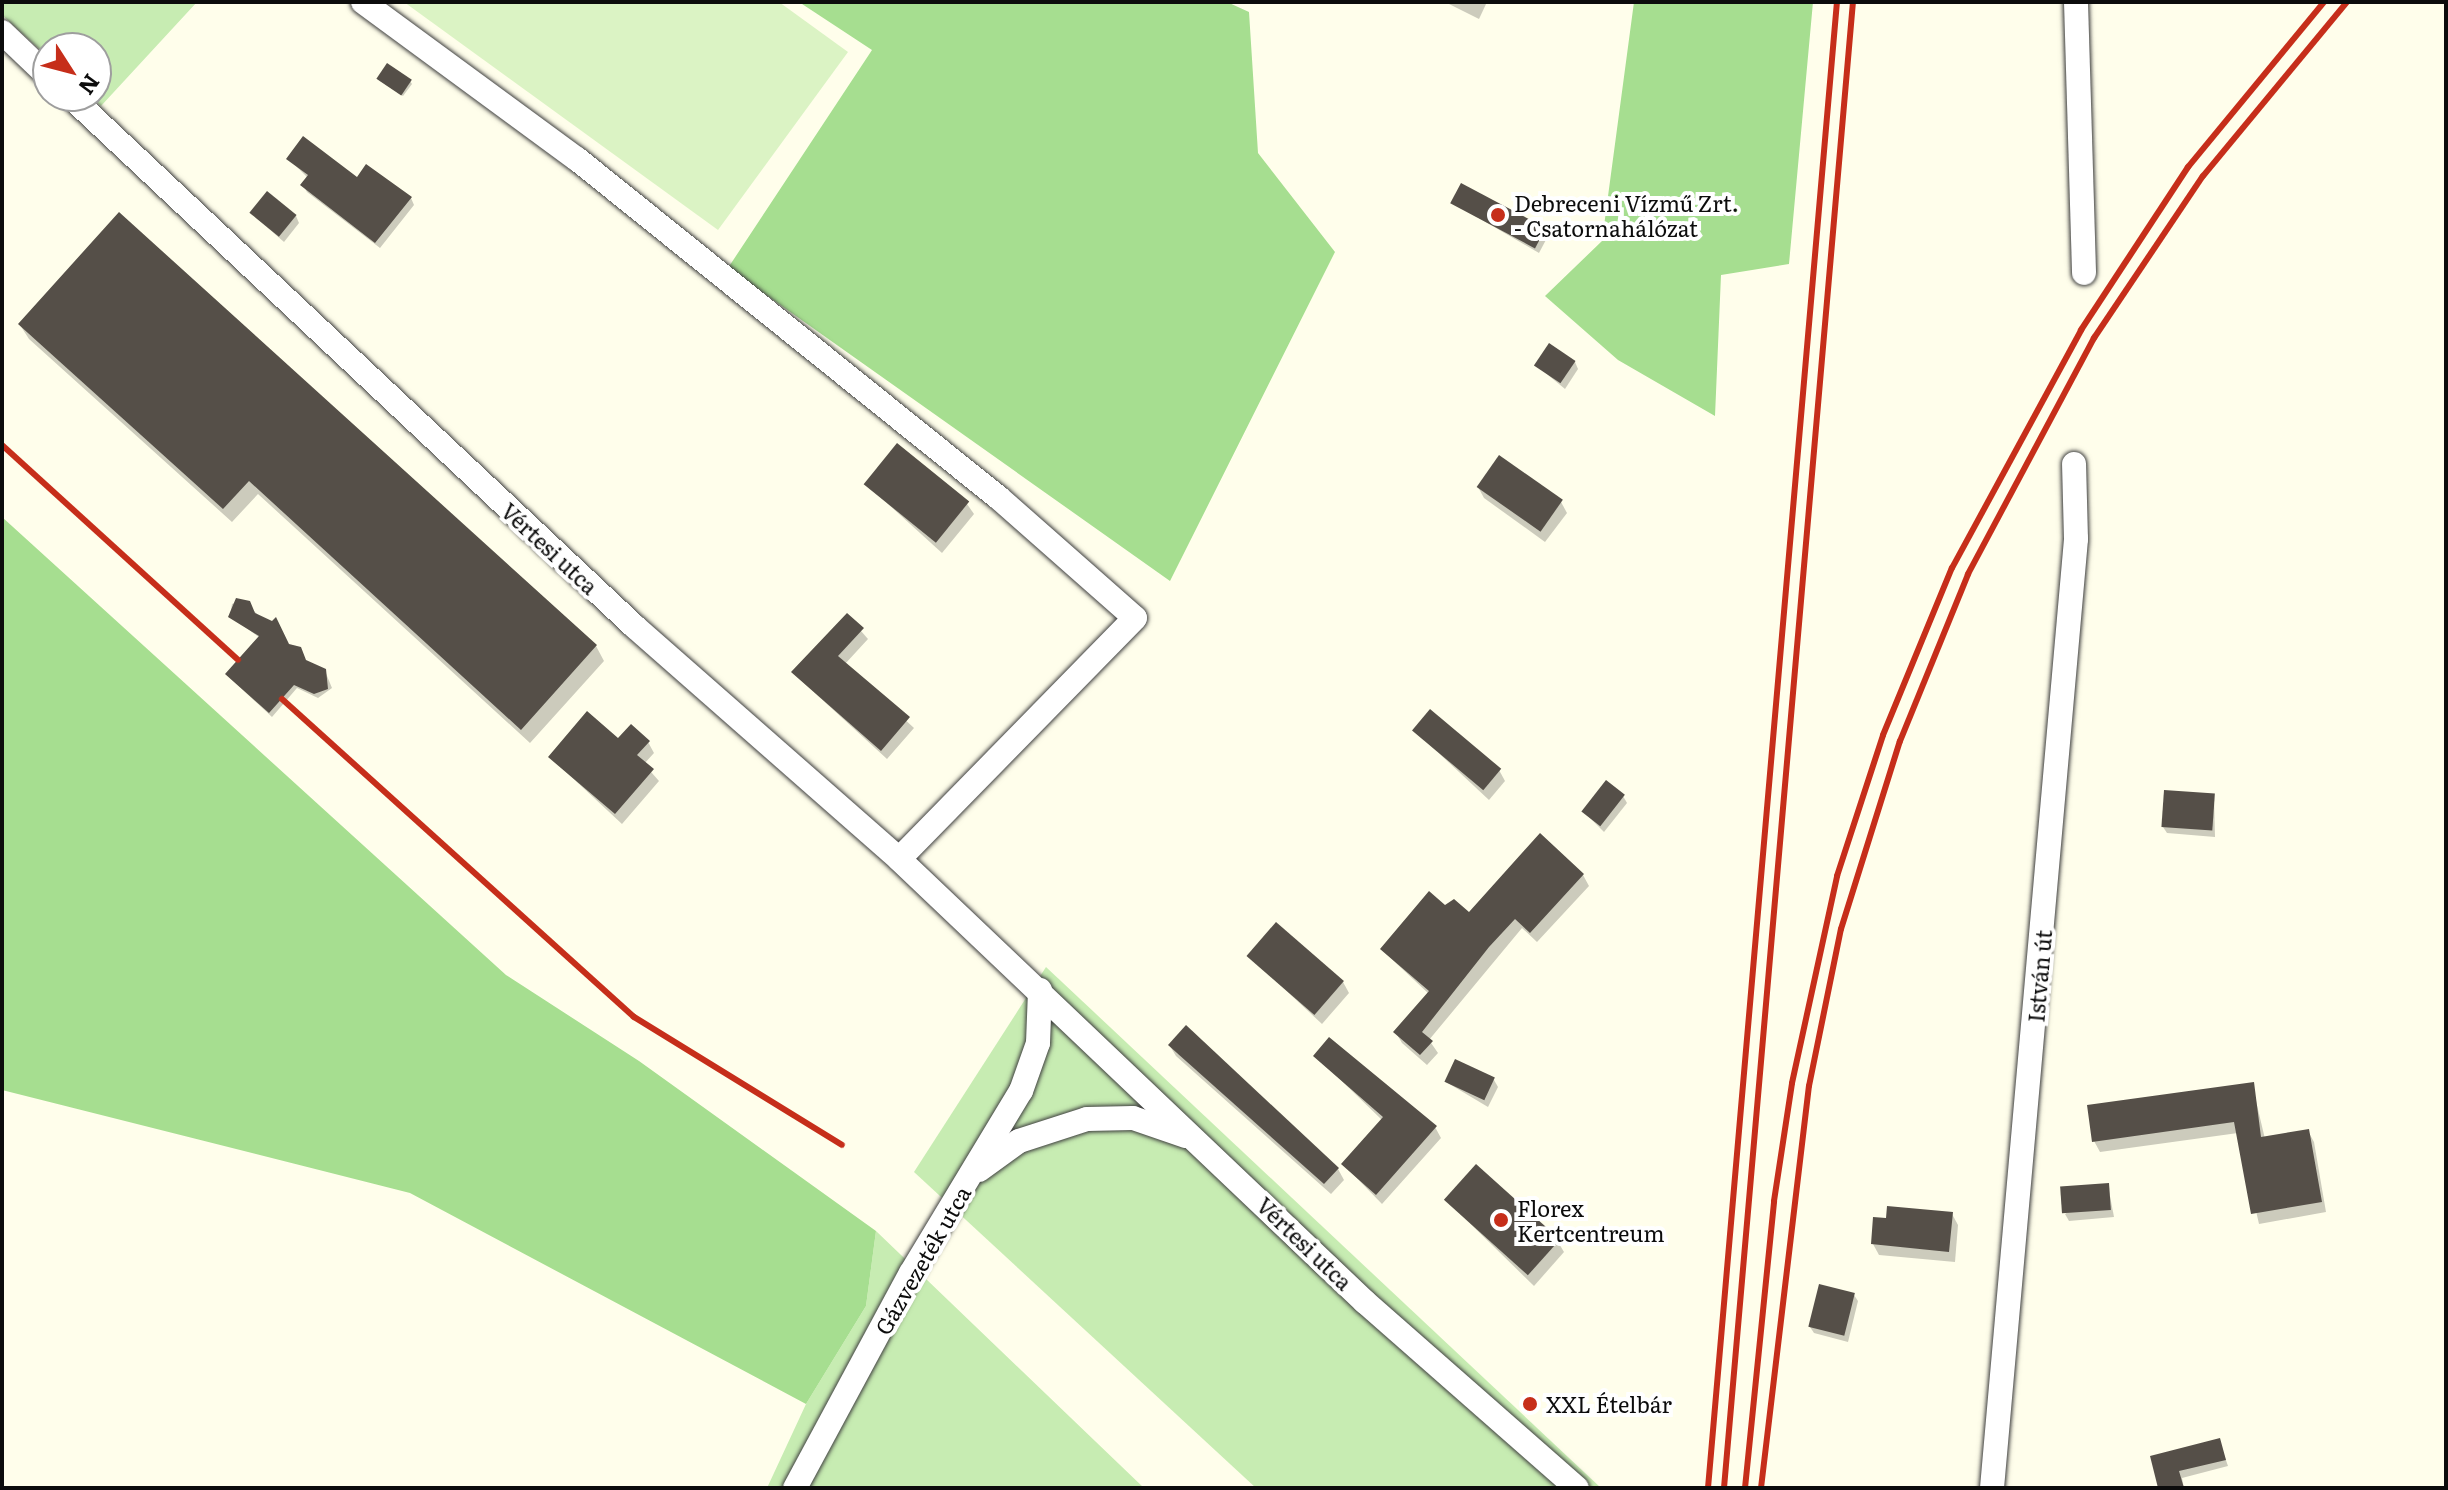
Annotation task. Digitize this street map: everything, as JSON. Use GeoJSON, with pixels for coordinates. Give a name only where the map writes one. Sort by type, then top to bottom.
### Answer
{"type":"FeatureCollection","features":[{"type":"Feature","properties":{"kind":"street"},"geometry":{"type":"LineString","coordinates":[[363,2],[577,159],[999,498],[1135,618],[899,859]]}},
{"type":"Feature","properties":{"kind":"street"},"geometry":{"type":"LineString","coordinates":[[2076,2],[2084,273]]}},
{"type":"Feature","properties":{"kind":"street"},"geometry":{"type":"LineString","coordinates":[[2,32],[32,61]]}},
{"type":"Feature","properties":{"kind":"street","name":"Vértesi utca"},"geometry":{"type":"LineString","coordinates":[[87,112],[635,627],[899,859],[1040,990],[1365,1302],[1577,1488]]}},
{"type":"Feature","properties":{"kind":"street","name":"István út"},"geometry":{"type":"LineString","coordinates":[[1992,1488],[2076,539],[2074,464]]}},
{"type":"Feature","properties":{"kind":"street"},"geometry":{"type":"LineString","coordinates":[[972,1175],[1021,1091],[1038,1043],[1040,990]]}},
{"type":"Feature","properties":{"kind":"street","name":"Gázvezeték utca"},"geometry":{"type":"LineString","coordinates":[[795,1488],[911,1273],[972,1175],[1019,1141],[1087,1119],[1133,1118],[1167,1125],[1209,1149]]}},
{"type":"Feature","properties":{"kind":"green space"},"geometry":{"type":"Polygon","coordinates":[[[2,2],[197,2],[112,94],[112,32],[32,32],[32,42],[2,15],[2,2]]]}},
{"type":"Feature","properties":{"kind":"green space"},"geometry":{"type":"Polygon","coordinates":[[[404,2],[779,2],[848,52],[718,230],[404,2]]]}},
{"type":"Feature","properties":{"kind":"green space"},"geometry":{"type":"Polygon","coordinates":[[[799,2],[1227,2],[1249,12],[1258,153],[1335,252],[1170,581],[728,268],[872,50],[799,2]]]}},
{"type":"Feature","properties":{"kind":"green space"},"geometry":{"type":"Polygon","coordinates":[[[1634,2],[1813,2],[1789,264],[1721,275],[1715,416],[1618,360],[1545,296],[1602,241],[1634,2]]]}},
{"type":"Feature","properties":{"kind":"green space"},"geometry":{"type":"Polygon","coordinates":[[[2,517],[506,975],[639,1061],[876,1231],[866,1306],[806,1404],[410,1193],[2,1090],[2,517]]]}},
{"type":"Feature","properties":{"kind":"green space"},"geometry":{"type":"Polygon","coordinates":[[[1046,967],[1601,1488],[1256,1488],[914,1172],[1046,967]]]}},
{"type":"Feature","properties":{"kind":"green space"},"geometry":{"type":"Polygon","coordinates":[[[876,1231],[1144,1488],[767,1488],[806,1404],[866,1306],[876,1231]]]}},
{"type":"Feature","properties":{"kind":"building"},"geometry":{"type":"Polygon","coordinates":[[[387,63],[412,80],[401,96],[376,79],[387,63]]]}},
{"type":"Feature","properties":{"kind":"building"},"geometry":{"type":"Polygon","coordinates":[[[303,136],[357,177],[366,164],[412,197],[375,243],[300,185],[308,175],[286,159],[303,136]]]}},
{"type":"Feature","properties":{"kind":"building","name":"Debreceni Vízmű Zrt. - Csatornahálózat"},"geometry":{"type":"Polygon","coordinates":[[[1461,183],[1546,228],[1535,248],[1450,203],[1461,183]]]}},
{"type":"Feature","properties":{"kind":"building"},"geometry":{"type":"Polygon","coordinates":[[[267,191],[297,215],[279,237],[249,213],[267,191]]]}},
{"type":"Feature","properties":{"kind":"building"},"geometry":{"type":"Polygon","coordinates":[[[119,212],[597,645],[521,730],[249,481],[223,509],[18,324],[119,212]]]}},
{"type":"Feature","properties":{"kind":"building"},"geometry":{"type":"Polygon","coordinates":[[[1549,343],[1576,361],[1560,383],[1534,365],[1549,343]]]}},
{"type":"Feature","properties":{"kind":"building"},"geometry":{"type":"Polygon","coordinates":[[[897,443],[969,502],[936,543],[864,484],[897,443]]]}},
{"type":"Feature","properties":{"kind":"building"},"geometry":{"type":"Polygon","coordinates":[[[1499,455],[1563,500],[1541,532],[1477,487],[1499,455]]]}},
{"type":"Feature","properties":{"kind":"building"},"geometry":{"type":"Polygon","coordinates":[[[236,598],[250,601],[255,613],[272,621],[276,617],[289,644],[301,647],[306,660],[326,669],[328,689],[314,694],[294,685],[269,713],[225,674],[259,636],[228,617],[236,598]]]}},
{"type":"Feature","properties":{"kind":"building"},"geometry":{"type":"Polygon","coordinates":[[[847,613],[864,628],[838,656],[910,717],[881,751],[791,672],[847,613]]]}},
{"type":"Feature","properties":{"kind":"building"},"geometry":{"type":"Polygon","coordinates":[[[1430,709],[1501,769],[1483,790],[1412,730],[1430,709]]]}},
{"type":"Feature","properties":{"kind":"building"},"geometry":{"type":"Polygon","coordinates":[[[587,711],[618,738],[631,724],[650,741],[637,755],[654,769],[615,814],[548,757],[587,711]]]}},
{"type":"Feature","properties":{"kind":"building"},"geometry":{"type":"Polygon","coordinates":[[[1606,780],[1625,795],[1600,826],[1581,812],[1606,780]]]}},
{"type":"Feature","properties":{"kind":"building"},"geometry":{"type":"Polygon","coordinates":[[[2164,790],[2215,794],[2212,830],[2161,827],[2164,790]]]}},
{"type":"Feature","properties":{"kind":"building"},"geometry":{"type":"Polygon","coordinates":[[[1540,833],[1584,874],[1530,933],[1515,919],[1489,947],[1422,1032],[1433,1041],[1420,1055],[1393,1032],[1429,991],[1380,949],[1429,891],[1445,905],[1454,899],[1469,912],[1540,833]]]}},
{"type":"Feature","properties":{"kind":"building"},"geometry":{"type":"Polygon","coordinates":[[[1276,922],[1344,981],[1314,1015],[1246,956],[1276,922]]]}},
{"type":"Feature","properties":{"kind":"building"},"geometry":{"type":"Polygon","coordinates":[[[1186,1025],[1339,1168],[1324,1184],[1168,1045],[1186,1025]]]}},
{"type":"Feature","properties":{"kind":"building"},"geometry":{"type":"Polygon","coordinates":[[[1329,1037],[1437,1126],[1376,1195],[1341,1164],[1383,1117],[1313,1056],[1329,1037]]]}},
{"type":"Feature","properties":{"kind":"building"},"geometry":{"type":"Polygon","coordinates":[[[1455,1059],[1495,1078],[1484,1100],[1444,1082],[1455,1059]]]}},
{"type":"Feature","properties":{"kind":"building"},"geometry":{"type":"Polygon","coordinates":[[[2254,1082],[2261,1137],[2309,1129],[2322,1202],[2251,1214],[2234,1122],[2092,1142],[2087,1105],[2254,1082]]]}},
{"type":"Feature","properties":{"kind":"building","name":"Florex Kertcentreum"},"geometry":{"type":"Polygon","coordinates":[[[1476,1164],[1560,1240],[1528,1275],[1444,1200],[1476,1164]]]}},
{"type":"Feature","properties":{"kind":"building"},"geometry":{"type":"Polygon","coordinates":[[[2109,1183],[2111,1210],[2062,1213],[2060,1186],[2109,1183]]]}},
{"type":"Feature","properties":{"kind":"building"},"geometry":{"type":"Polygon","coordinates":[[[1887,1206],[1953,1212],[1949,1252],[1871,1244],[1873,1217],[1886,1218],[1887,1206]]]}},
{"type":"Feature","properties":{"kind":"building"},"geometry":{"type":"Polygon","coordinates":[[[1819,1284],[1855,1293],[1844,1336],[1808,1327],[1819,1284]]]}},
{"type":"Feature","properties":{"kind":"building"},"geometry":{"type":"Polygon","coordinates":[[[2220,1438],[2226,1460],[2179,1471],[2184,1488],[2158,1488],[2150,1456],[2220,1438]]]}},
{"type":"Feature","properties":{"kind":"railway"},"geometry":{"type":"LineString","coordinates":[[1708,1488],[1837,2]]}},
{"type":"Feature","properties":{"kind":"railway"},"geometry":{"type":"LineString","coordinates":[[1724,1488],[1853,2]]}},
{"type":"Feature","properties":{"kind":"railway"},"geometry":{"type":"LineString","coordinates":[[1745,1488],[1774,1201],[1792,1083],[1837,876],[1883,735],[1952,568],[2081,330],[2188,167],[2324,2]]}},
{"type":"Feature","properties":{"kind":"railway"},"geometry":{"type":"LineString","coordinates":[[1761,1488],[1809,1086],[1841,929],[1900,741],[1968,574],[2094,338],[2203,176],[2347,2]]}},
{"type":"Feature","properties":{"kind":"railway"},"geometry":{"type":"LineString","coordinates":[[2,445],[238,660]]}},
{"type":"Feature","properties":{"kind":"railway"},"geometry":{"type":"LineString","coordinates":[[282,699],[634,1017],[842,1145]]}},
{"type":"Feature","properties":{"kind":"place","name":"Debreceni Vízmű Zrt. - Csatornahálózat"},"geometry":{"type":"Point","coordinates":[1498,215]}},
{"type":"Feature","properties":{"kind":"place","name":"Florex Kertcentreum"},"geometry":{"type":"Point","coordinates":[1501,1220]}},
{"type":"Feature","properties":{"kind":"place","name":"XXL Ételbár"},"geometry":{"type":"Point","coordinates":[1530,1404]}}]}
